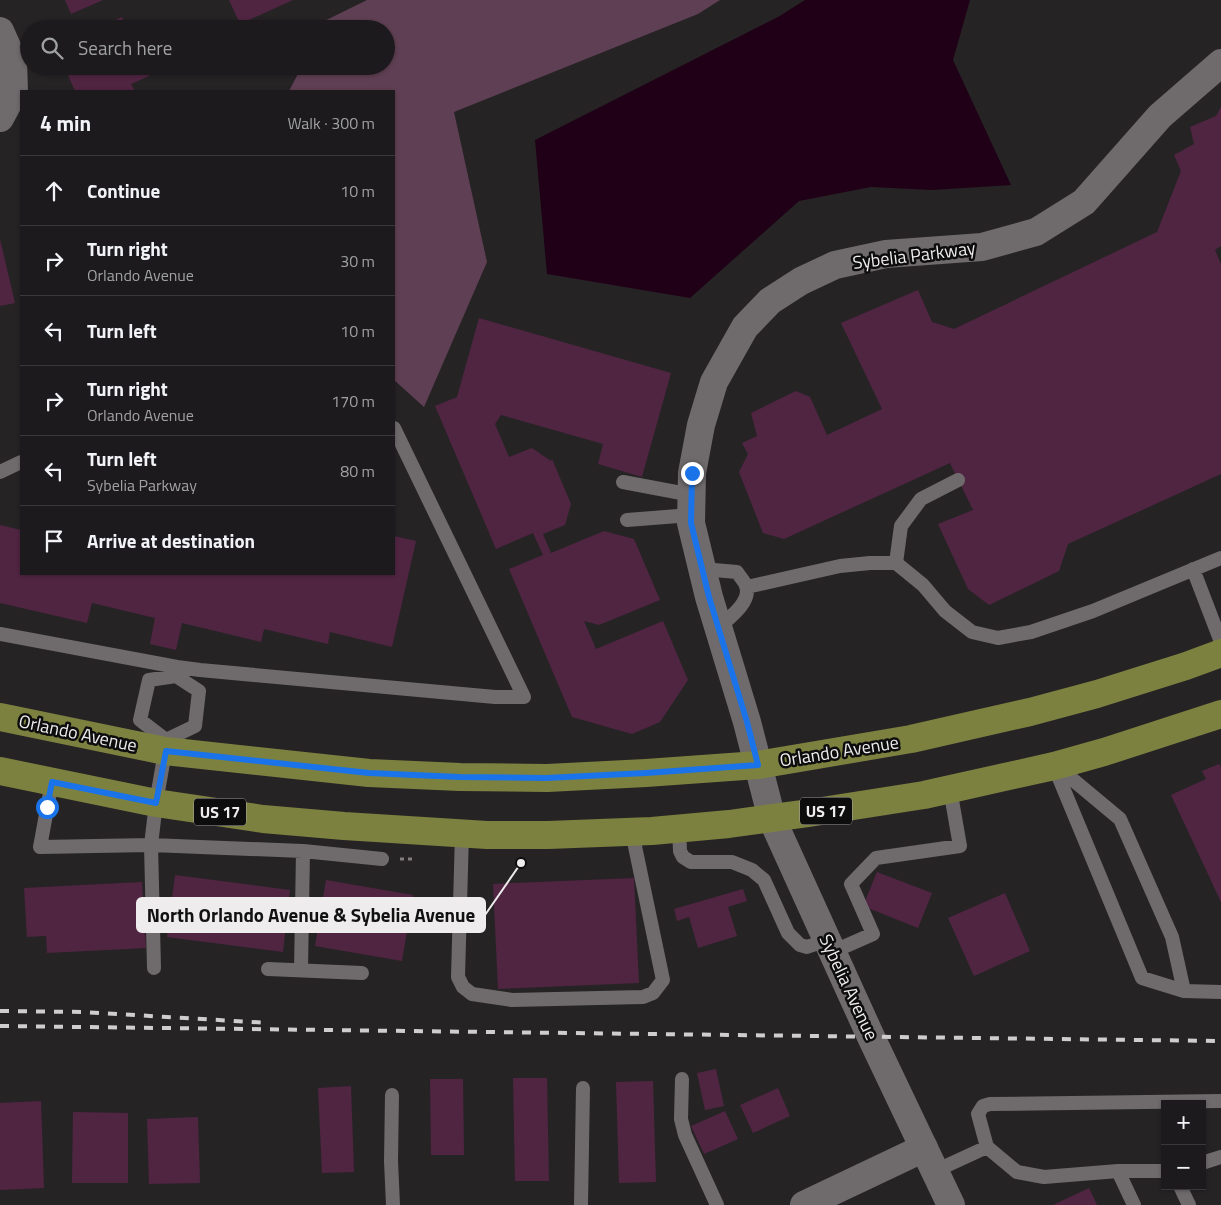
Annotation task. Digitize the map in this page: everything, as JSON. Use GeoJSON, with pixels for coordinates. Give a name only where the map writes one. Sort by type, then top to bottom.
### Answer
{"type":"FeatureCollection","features":[{"type":"Feature","properties":{"kind":"main road","name":"Orlando Avenue"},"geometry":{"type":"LineString","coordinates":[[0,717],[166,746],[369,773],[546,778],[646,773],[758,765],[911,739],[1030,712],[1097,694],[1221,653]]}},
{"type":"Feature","properties":{"kind":"main road","name":"US 17"},"geometry":{"type":"LineString","coordinates":[[0,771],[156,803],[263,819],[354,827],[462,833],[548,835],[632,832],[729,824],[924,795],[1035,771],[1104,752],[1221,714]]}},
{"type":"Feature","properties":{"kind":"street"},"geometry":{"type":"LineString","coordinates":[[0,31],[12,60],[14,92],[0,118]]}},
{"type":"Feature","properties":{"kind":"street","name":"Sybelia Parkway"},"geometry":{"type":"LineString","coordinates":[[758,765],[709,597],[691,523],[692,473],[714,382],[745,327],[770,301],[801,282],[835,265],[886,254],[982,247],[1036,232],[1084,202],[1160,116],[1221,63]]}},
{"type":"Feature","properties":{"kind":"street","name":"Sybelia Avenue"},"geometry":{"type":"LineString","coordinates":[[758,765],[772,818],[951,1205]]}},
{"type":"Feature","properties":{"kind":"street"},"geometry":{"type":"LineString","coordinates":[[804,1205],[929,1160]]}},
{"type":"Feature","properties":{"kind":"lane"},"geometry":{"type":"LineString","coordinates":[[0,634],[176,671],[496,697],[524,696],[395,430]]}},
{"type":"Feature","properties":{"kind":"lane"},"geometry":{"type":"LineString","coordinates":[[0,472],[20,462]]}},
{"type":"Feature","properties":{"kind":"lane"},"geometry":{"type":"LineString","coordinates":[[896,563],[901,526],[921,499],[958,480]]}},
{"type":"Feature","properties":{"kind":"lane"},"geometry":{"type":"LineString","coordinates":[[623,482],[691,505]]}},
{"type":"Feature","properties":{"kind":"lane"},"geometry":{"type":"LineString","coordinates":[[627,520],[691,505]]}},
{"type":"Feature","properties":{"kind":"lane"},"geometry":{"type":"LineString","coordinates":[[746,587],[840,566],[896,563],[923,585],[945,612],[972,632],[998,638],[1031,632],[1093,611],[1221,558]]}},
{"type":"Feature","properties":{"kind":"lane"},"geometry":{"type":"LineString","coordinates":[[702,569],[737,572],[746,587],[746,598],[738,610],[718,628]]}},
{"type":"Feature","properties":{"kind":"lane"},"geometry":{"type":"LineString","coordinates":[[1192,569],[1221,642]]}},
{"type":"Feature","properties":{"kind":"lane"},"geometry":{"type":"LineString","coordinates":[[166,746],[140,720],[149,680],[176,671]]}},
{"type":"Feature","properties":{"kind":"lane"},"geometry":{"type":"LineString","coordinates":[[154,968],[151,845],[156,803],[166,746],[196,726],[199,691],[176,671]]}},
{"type":"Feature","properties":{"kind":"lane"},"geometry":{"type":"LineString","coordinates":[[1060,764],[1142,978],[1184,991],[1221,992]]}},
{"type":"Feature","properties":{"kind":"lane"},"geometry":{"type":"LineString","coordinates":[[1060,764],[1072,779],[1120,819],[1172,937],[1184,991]]}},
{"type":"Feature","properties":{"kind":"lane"},"geometry":{"type":"LineString","coordinates":[[52,782],[40,847],[151,845],[303,851],[382,859]]}},
{"type":"Feature","properties":{"kind":"lane"},"geometry":{"type":"LineString","coordinates":[[679,829],[680,851],[683,857],[691,862],[732,862],[752,870],[764,880],[788,932],[800,946],[830,946],[873,934],[851,884],[876,858],[960,846],[950,789]]}},
{"type":"Feature","properties":{"kind":"lane"},"geometry":{"type":"LineString","coordinates":[[462,833],[458,977],[463,987],[472,994],[512,1000],[643,997],[653,993],[663,980],[632,832]]}},
{"type":"Feature","properties":{"kind":"lane"},"geometry":{"type":"LineString","coordinates":[[301,970],[303,851]]}},
{"type":"Feature","properties":{"kind":"lane"},"geometry":{"type":"LineString","coordinates":[[268,969],[362,973]]}},
{"type":"Feature","properties":{"kind":"lane"},"geometry":{"type":"LineString","coordinates":[[682,1079],[681,1119],[685,1135],[717,1205]]}},
{"type":"Feature","properties":{"kind":"lane"},"geometry":{"type":"LineString","coordinates":[[581,1205],[582,1088]]}},
{"type":"Feature","properties":{"kind":"lane"},"geometry":{"type":"LineString","coordinates":[[392,1095],[393,1205]]}},
{"type":"Feature","properties":{"kind":"lane"},"geometry":{"type":"LineString","coordinates":[[1161,1171],[1118,1171],[1044,1177],[1018,1172],[987,1147],[978,1114],[983,1106],[990,1104],[1221,1102]]}},
{"type":"Feature","properties":{"kind":"lane"},"geometry":{"type":"LineString","coordinates":[[929,1160],[987,1147]]}},
{"type":"Feature","properties":{"kind":"lane"},"geometry":{"type":"LineString","coordinates":[[1206,1162],[1221,1158]]}},
{"type":"Feature","properties":{"kind":"lane"},"geometry":{"type":"LineString","coordinates":[[1118,1171],[1134,1205]]}},
{"type":"Feature","properties":{"kind":"lane"},"geometry":{"type":"LineString","coordinates":[[1182,1190],[1189,1205]]}},
{"type":"Feature","properties":{"kind":"shaded area"},"geometry":{"type":"Polygon","coordinates":[[[367,0],[720,0],[698,14],[454,112],[487,262],[424,407],[395,381],[395,90],[290,90],[297,75],[395,75],[395,20],[326,20],[367,0]]]}},
{"type":"Feature","properties":{"kind":"shaded area"},"geometry":{"type":"Polygon","coordinates":[[[805,0],[970,0],[953,60],[1011,185],[932,190],[871,187],[799,201],[690,298],[547,274],[535,140],[778,17],[805,0]]]}},
{"type":"Feature","properties":{"kind":"building"},"geometry":{"type":"Polygon","coordinates":[[[65,0],[103,0],[71,14],[65,0]]]}},
{"type":"Feature","properties":{"kind":"building"},"geometry":{"type":"Polygon","coordinates":[[[229,0],[293,0],[249,20],[238,20],[229,0]]]}},
{"type":"Feature","properties":{"kind":"building"},"geometry":{"type":"Polygon","coordinates":[[[68,75],[149,76],[131,84],[134,90],[75,90],[68,75]]]}},
{"type":"Feature","properties":{"kind":"building"},"geometry":{"type":"Polygon","coordinates":[[[1221,107],[1221,246],[1215,250],[1221,264],[1221,474],[1068,544],[1059,571],[989,605],[968,589],[938,524],[973,510],[950,463],[784,539],[763,533],[739,472],[748,454],[742,443],[757,436],[751,413],[796,391],[810,397],[827,435],[882,409],[841,323],[918,290],[932,322],[954,329],[1157,232],[1181,171],[1174,155],[1194,144],[1190,127],[1216,116],[1221,107]]]}},
{"type":"Feature","properties":{"kind":"building"},"geometry":{"type":"Polygon","coordinates":[[[0,239],[15,303],[0,306],[0,239]]]}},
{"type":"Feature","properties":{"kind":"building"},"geometry":{"type":"Polygon","coordinates":[[[479,318],[671,373],[642,477],[598,464],[603,444],[501,415],[495,424],[509,457],[532,448],[551,461],[552,459],[571,504],[565,525],[543,534],[551,553],[604,531],[634,539],[660,600],[599,625],[584,621],[596,649],[663,621],[688,680],[660,722],[632,734],[572,717],[509,569],[543,555],[533,533],[496,549],[435,406],[457,397],[479,318]]]}},
{"type":"Feature","properties":{"kind":"building"},"geometry":{"type":"Polygon","coordinates":[[[0,525],[20,530],[20,575],[395,575],[395,536],[416,541],[392,647],[330,632],[328,644],[264,629],[261,642],[182,623],[176,650],[150,644],[155,618],[92,603],[87,623],[0,603],[0,525]]]}},
{"type":"Feature","properties":{"kind":"building"},"geometry":{"type":"Polygon","coordinates":[[[1219,764],[1221,767],[1221,902],[1171,795],[1206,779],[1202,771],[1219,764]]]}},
{"type":"Feature","properties":{"kind":"building"},"geometry":{"type":"Polygon","coordinates":[[[877,872],[932,893],[918,928],[863,906],[877,872]]]}},
{"type":"Feature","properties":{"kind":"building"},"geometry":{"type":"Polygon","coordinates":[[[175,875],[290,890],[283,952],[167,937],[175,875]]]}},
{"type":"Feature","properties":{"kind":"building"},"geometry":{"type":"Polygon","coordinates":[[[634,878],[639,983],[498,989],[493,884],[634,878]]]}},
{"type":"Feature","properties":{"kind":"building"},"geometry":{"type":"Polygon","coordinates":[[[326,880],[413,895],[402,961],[315,946],[326,880]]]}},
{"type":"Feature","properties":{"kind":"building"},"geometry":{"type":"Polygon","coordinates":[[[142,882],[146,948],[47,953],[46,936],[27,937],[24,888],[142,882]]]}},
{"type":"Feature","properties":{"kind":"building"},"geometry":{"type":"Polygon","coordinates":[[[743,889],[747,901],[728,907],[737,936],[698,948],[689,917],[677,921],[674,909],[743,889]]]}},
{"type":"Feature","properties":{"kind":"building"},"geometry":{"type":"Polygon","coordinates":[[[1005,893],[1030,951],[974,976],[948,918],[1005,893]]]}},
{"type":"Feature","properties":{"kind":"building"},"geometry":{"type":"Polygon","coordinates":[[[716,1069],[724,1106],[705,1110],[697,1073],[716,1069]]]}},
{"type":"Feature","properties":{"kind":"building"},"geometry":{"type":"Polygon","coordinates":[[[513,1078],[547,1078],[549,1181],[515,1181],[513,1078]]]}},
{"type":"Feature","properties":{"kind":"building"},"geometry":{"type":"Polygon","coordinates":[[[430,1079],[463,1079],[464,1155],[431,1155],[430,1079]]]}},
{"type":"Feature","properties":{"kind":"building"},"geometry":{"type":"Polygon","coordinates":[[[653,1081],[656,1182],[619,1183],[616,1082],[653,1081]]]}},
{"type":"Feature","properties":{"kind":"building"},"geometry":{"type":"Polygon","coordinates":[[[351,1086],[354,1172],[322,1173],[318,1088],[351,1086]]]}},
{"type":"Feature","properties":{"kind":"building"},"geometry":{"type":"Polygon","coordinates":[[[778,1088],[790,1116],[753,1133],[740,1105],[778,1088]]]}},
{"type":"Feature","properties":{"kind":"building"},"geometry":{"type":"Polygon","coordinates":[[[41,1101],[44,1188],[0,1190],[0,1103],[41,1101]]]}},
{"type":"Feature","properties":{"kind":"building"},"geometry":{"type":"Polygon","coordinates":[[[725,1111],[738,1139],[704,1154],[691,1126],[725,1111]]]}},
{"type":"Feature","properties":{"kind":"building"},"geometry":{"type":"Polygon","coordinates":[[[73,1112],[128,1113],[128,1183],[72,1183],[73,1112]]]}},
{"type":"Feature","properties":{"kind":"building"},"geometry":{"type":"Polygon","coordinates":[[[198,1117],[200,1183],[149,1184],[147,1119],[198,1117]]]}},
{"type":"Feature","properties":{"kind":"building"},"geometry":{"type":"Polygon","coordinates":[[[1089,1188],[1097,1205],[1053,1205],[1089,1188]]]}},
{"type":"Feature","properties":{"kind":"railway"},"geometry":{"type":"LineString","coordinates":[[0,1011],[83,1012],[269,1023]]}},
{"type":"Feature","properties":{"kind":"railway"},"geometry":{"type":"LineString","coordinates":[[0,1026],[1221,1041]]}},
{"type":"Feature","properties":{"kind":"place","name":"North Orlando Avenue & Sybelia Avenue"},"geometry":{"type":"Point","coordinates":[521,863]}},
{"type":"Feature","properties":{"kind":"route"},"geometry":{"type":"LineString","coordinates":[[47,807],[52,782],[156,803],[166,751],[369,773],[460,777],[546,778],[758,765],[709,597],[691,523],[692,473]]}}]}
